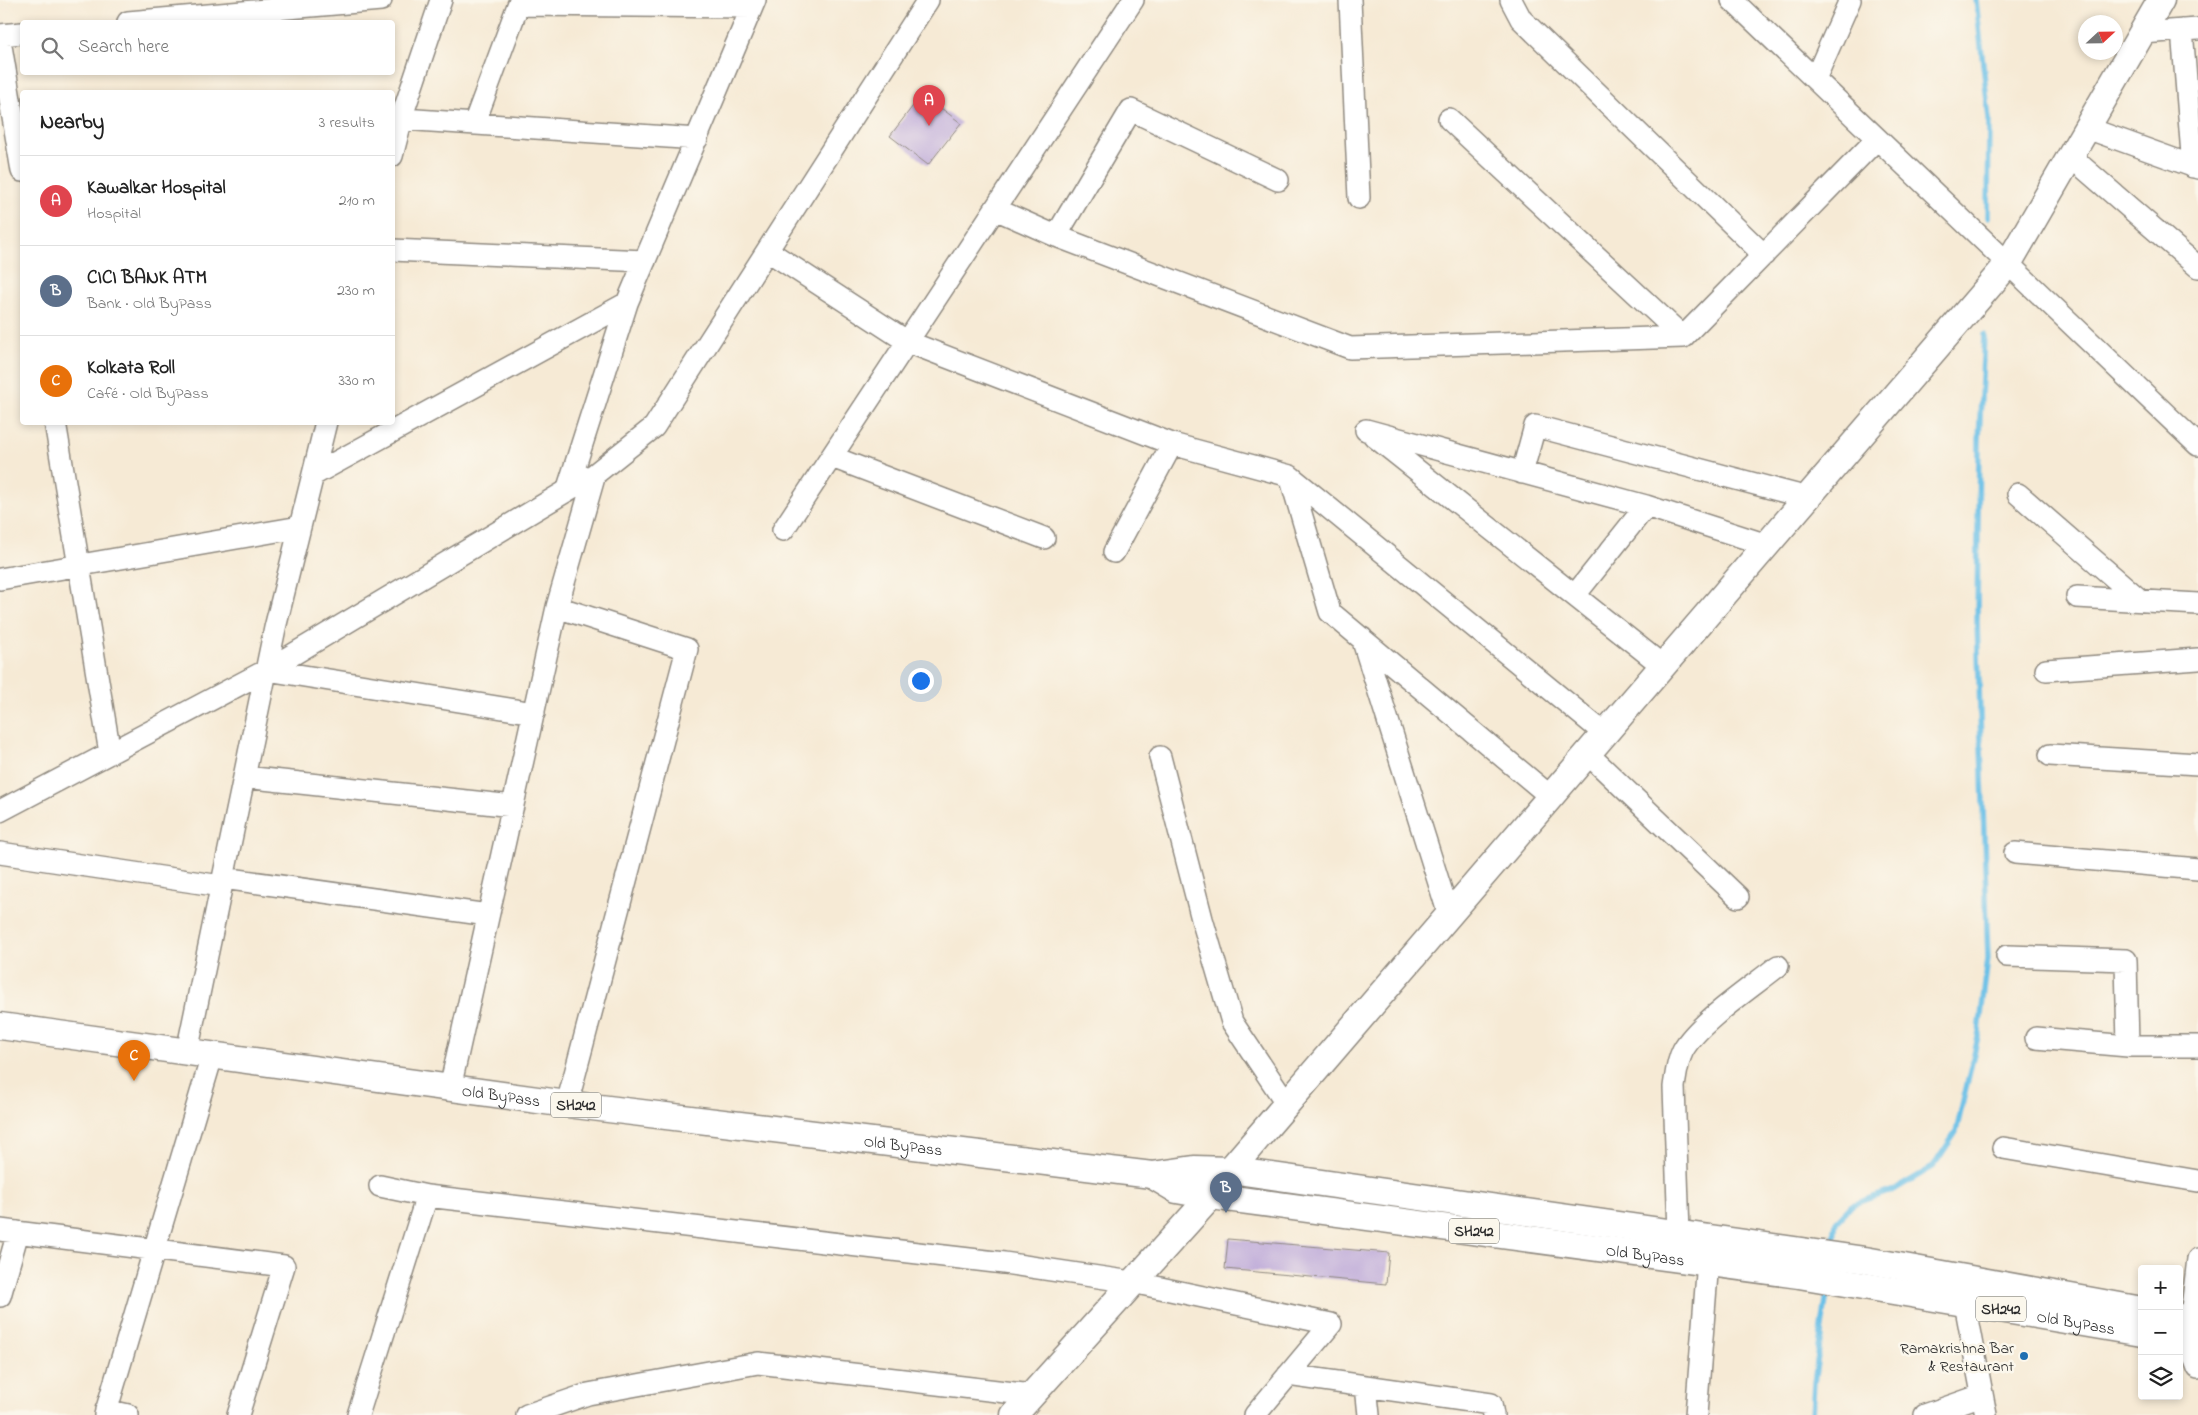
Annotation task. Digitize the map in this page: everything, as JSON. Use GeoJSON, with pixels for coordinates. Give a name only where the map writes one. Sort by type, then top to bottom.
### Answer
{"type":"FeatureCollection","features":[{"type":"Feature","properties":{"kind":"main road"},"geometry":{"type":"LineString","coordinates":[[1014,1415],[1211,1196],[1230,1170],[2008,264],[2161,0]]}},
{"type":"Feature","properties":{"kind":"main road","name":"Old ByPass"},"geometry":{"type":"LineString","coordinates":[[0,1026],[567,1104],[1152,1174],[1194,1169],[1230,1170],[1710,1237],[1801,1263]]}},
{"type":"Feature","properties":{"kind":"main road","name":"Old ByPass"},"geometry":{"type":"LineString","coordinates":[[1152,1174],[1177,1190],[1211,1196],[1706,1262],[1801,1263],[2138,1309]]}},
{"type":"Feature","properties":{"kind":"main road","name":"Old ByPass"},"geometry":{"type":"LineString","coordinates":[[1863,1272],[1965,1303],[2138,1332]]}},
{"type":"Feature","properties":{"kind":"street"},"geometry":{"type":"LineString","coordinates":[[151,20],[381,0]]}},
{"type":"Feature","properties":{"kind":"street"},"geometry":{"type":"LineString","coordinates":[[395,138],[399,114],[441,0]]}},
{"type":"Feature","properties":{"kind":"street"},"geometry":{"type":"LineString","coordinates":[[0,811],[267,670],[595,474],[654,426],[928,0]]}},
{"type":"Feature","properties":{"kind":"street"},"geometry":{"type":"LineString","coordinates":[[784,530],[1133,0]]}},
{"type":"Feature","properties":{"kind":"street"},"geometry":{"type":"LineString","coordinates":[[1350,0],[1359,198]]}},
{"type":"Feature","properties":{"kind":"street"},"geometry":{"type":"LineString","coordinates":[[1511,0],[1521,18],[1764,255]]}},
{"type":"Feature","properties":{"kind":"street"},"geometry":{"type":"LineString","coordinates":[[1732,0],[2198,445]]}},
{"type":"Feature","properties":{"kind":"street"},"geometry":{"type":"LineString","coordinates":[[1815,79],[1850,0]]}},
{"type":"Feature","properties":{"kind":"street"},"geometry":{"type":"LineString","coordinates":[[474,124],[519,3],[754,3],[627,304],[568,491]]}},
{"type":"Feature","properties":{"kind":"street"},"geometry":{"type":"LineString","coordinates":[[2087,128],[2196,167],[2190,30],[2142,33]]}},
{"type":"Feature","properties":{"kind":"street"},"geometry":{"type":"LineString","coordinates":[[0,35],[20,33]]}},
{"type":"Feature","properties":{"kind":"street"},"geometry":{"type":"LineString","coordinates":[[0,40],[8,135],[20,166]]}},
{"type":"Feature","properties":{"kind":"street"},"geometry":{"type":"LineString","coordinates":[[1056,236],[1131,110],[1278,180]]}},
{"type":"Feature","properties":{"kind":"street"},"geometry":{"type":"LineString","coordinates":[[399,114],[474,124],[697,139]]}},
{"type":"Feature","properties":{"kind":"street"},"geometry":{"type":"LineString","coordinates":[[1449,119],[1683,337]]}},
{"type":"Feature","properties":{"kind":"street"},"geometry":{"type":"LineString","coordinates":[[995,209],[1056,236],[1350,348],[1683,337],[1877,139]]}},
{"type":"Feature","properties":{"kind":"street"},"geometry":{"type":"LineString","coordinates":[[2071,156],[2198,267]]}},
{"type":"Feature","properties":{"kind":"street"},"geometry":{"type":"LineString","coordinates":[[395,250],[645,261]]}},
{"type":"Feature","properties":{"kind":"street"},"geometry":{"type":"LineString","coordinates":[[768,251],[908,342],[1172,444],[1290,476],[1605,734]]}},
{"type":"Feature","properties":{"kind":"street"},"geometry":{"type":"LineString","coordinates":[[313,475],[627,304]]}},
{"type":"Feature","properties":{"kind":"street"},"geometry":{"type":"LineString","coordinates":[[55,425],[110,752]]}},
{"type":"Feature","properties":{"kind":"street"},"geometry":{"type":"LineString","coordinates":[[128,1415],[105,1412],[153,1250],[199,1054],[222,882],[267,670],[325,425]]}},
{"type":"Feature","properties":{"kind":"street"},"geometry":{"type":"LineString","coordinates":[[1522,473],[1535,426],[1808,498]]}},
{"type":"Feature","properties":{"kind":"street"},"geometry":{"type":"LineString","coordinates":[[1663,666],[1366,430],[1646,506],[1767,545]]}},
{"type":"Feature","properties":{"kind":"street"},"geometry":{"type":"LineString","coordinates":[[1114,552],[1172,444]]}},
{"type":"Feature","properties":{"kind":"street"},"geometry":{"type":"LineString","coordinates":[[832,457],[1044,538]]}},
{"type":"Feature","properties":{"kind":"street"},"geometry":{"type":"LineString","coordinates":[[450,1088],[558,607],[595,474]]}},
{"type":"Feature","properties":{"kind":"street"},"geometry":{"type":"LineString","coordinates":[[1290,476],[1330,612],[1550,797]]}},
{"type":"Feature","properties":{"kind":"street"},"geometry":{"type":"LineString","coordinates":[[2018,494],[2141,601]]}},
{"type":"Feature","properties":{"kind":"street"},"geometry":{"type":"LineString","coordinates":[[1575,596],[1646,506]]}},
{"type":"Feature","properties":{"kind":"street"},"geometry":{"type":"LineString","coordinates":[[0,579],[300,527]]}},
{"type":"Feature","properties":{"kind":"street"},"geometry":{"type":"LineString","coordinates":[[2077,597],[2198,604]]}},
{"type":"Feature","properties":{"kind":"street"},"geometry":{"type":"LineString","coordinates":[[558,607],[687,649],[567,1104]]}},
{"type":"Feature","properties":{"kind":"street"},"geometry":{"type":"LineString","coordinates":[[1362,638],[1449,915]]}},
{"type":"Feature","properties":{"kind":"street"},"geometry":{"type":"LineString","coordinates":[[2046,670],[2198,658]]}},
{"type":"Feature","properties":{"kind":"street"},"geometry":{"type":"LineString","coordinates":[[267,670],[534,713]]}},
{"type":"Feature","properties":{"kind":"street"},"geometry":{"type":"LineString","coordinates":[[1588,754],[1738,898]]}},
{"type":"Feature","properties":{"kind":"street"},"geometry":{"type":"LineString","coordinates":[[2050,754],[2198,764]]}},
{"type":"Feature","properties":{"kind":"street"},"geometry":{"type":"LineString","coordinates":[[1160,757],[1202,919],[1232,1022],[1287,1104]]}},
{"type":"Feature","properties":{"kind":"street"},"geometry":{"type":"LineString","coordinates":[[244,777],[513,806]]}},
{"type":"Feature","properties":{"kind":"street"},"geometry":{"type":"LineString","coordinates":[[0,853],[488,915]]}},
{"type":"Feature","properties":{"kind":"street"},"geometry":{"type":"LineString","coordinates":[[2015,853],[2198,869]]}},
{"type":"Feature","properties":{"kind":"street"},"geometry":{"type":"LineString","coordinates":[[2007,956],[2126,960],[2128,1046]]}},
{"type":"Feature","properties":{"kind":"street"},"geometry":{"type":"LineString","coordinates":[[1679,1233],[1674,1087],[1676,1068],[1683,1051],[1695,1033],[1778,966]]}},
{"type":"Feature","properties":{"kind":"street"},"geometry":{"type":"LineString","coordinates":[[2036,1038],[2128,1046],[2198,1046]]}},
{"type":"Feature","properties":{"kind":"street"},"geometry":{"type":"LineString","coordinates":[[2003,1148],[2198,1181]]}},
{"type":"Feature","properties":{"kind":"street"},"geometry":{"type":"LineString","coordinates":[[380,1186],[427,1196],[1004,1263],[1132,1282],[1331,1324],[1255,1415]]}},
{"type":"Feature","properties":{"kind":"street"},"geometry":{"type":"LineString","coordinates":[[358,1415],[427,1196]]}},
{"type":"Feature","properties":{"kind":"street"},"geometry":{"type":"LineString","coordinates":[[0,1296],[9,1231],[284,1266],[238,1415]]}},
{"type":"Feature","properties":{"kind":"street"},"geometry":{"type":"LineString","coordinates":[[1696,1415],[1706,1262],[1710,1237]]}},
{"type":"Feature","properties":{"kind":"street"},"geometry":{"type":"LineString","coordinates":[[2198,1259],[2189,1330],[2198,1368]]}},
{"type":"Feature","properties":{"kind":"street"},"geometry":{"type":"LineString","coordinates":[[1925,1415],[1984,1405],[1965,1303]]}},
{"type":"Feature","properties":{"kind":"street"},"geometry":{"type":"LineString","coordinates":[[527,1415],[588,1394],[758,1363],[1032,1395]]}},
{"type":"Feature","properties":{"kind":"street"},"geometry":{"type":"LineString","coordinates":[[1288,1375],[1490,1404],[1492,1415]]}},
{"type":"Feature","properties":{"kind":"street"},"geometry":{"type":"LineString","coordinates":[[1366,1386],[1369,1415]]}},
{"type":"Feature","properties":{"kind":"building"},"geometry":{"type":"Polygon","coordinates":[[[922,94],[961,123],[928,165],[890,136],[922,94]]]}},
{"type":"Feature","properties":{"kind":"building"},"geometry":{"type":"Polygon","coordinates":[[[1228,1239],[1389,1253],[1386,1284],[1225,1269],[1228,1239]]]}},
{"type":"Feature","properties":{"kind":"waterway"},"geometry":{"type":"LineString","coordinates":[[1976,0],[1989,119],[1988,217]]}},
{"type":"Feature","properties":{"kind":"waterway"},"geometry":{"type":"LineString","coordinates":[[1833,1249],[1836,1222],[1852,1205],[1894,1190],[1933,1167],[1956,1132],[1979,1032],[1988,959],[1977,621],[1979,440],[1984,335]]}},
{"type":"Feature","properties":{"kind":"waterway"},"geometry":{"type":"LineString","coordinates":[[1812,1415],[1814,1383],[1828,1286]]}},
{"type":"Feature","properties":{"kind":"place","name":"Kawalkar Hospital"},"geometry":{"type":"Point","coordinates":[929,126]}},
{"type":"Feature","properties":{"kind":"place","name":"Kolkata Roll"},"geometry":{"type":"Point","coordinates":[134,1081]}},
{"type":"Feature","properties":{"kind":"place","name":"CICI BANK ATM"},"geometry":{"type":"Point","coordinates":[1226,1213]}},
{"type":"Feature","properties":{"kind":"place","name":"Ramakrishna Bar & Restaurant"},"geometry":{"type":"Point","coordinates":[2024,1356]}}]}
